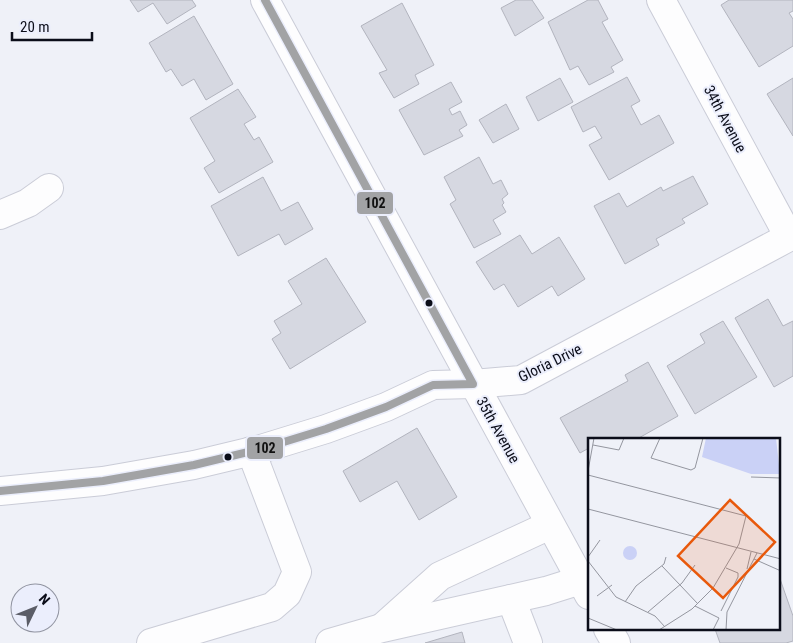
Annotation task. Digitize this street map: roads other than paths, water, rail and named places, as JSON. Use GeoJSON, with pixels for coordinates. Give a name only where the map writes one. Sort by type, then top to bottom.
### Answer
{"type":"FeatureCollection","features":[{"type":"Feature","properties":{"kind":"street","name":"35th Avenue"},"geometry":{"type":"LineString","coordinates":[[265,0],[585,588]]}},
{"type":"Feature","properties":{"kind":"street","name":"34th Avenue"},"geometry":{"type":"LineString","coordinates":[[661,0],[789,237]]}},
{"type":"Feature","properties":{"kind":"street"},"geometry":{"type":"LineString","coordinates":[[0,215],[28,203],[49,188]]}},
{"type":"Feature","properties":{"kind":"street","name":"Gloria Drive"},"geometry":{"type":"LineString","coordinates":[[0,491],[103,481],[194,465],[251,451],[334,426],[386,407],[433,385],[521,380],[789,237]]}},
{"type":"Feature","properties":{"kind":"street"},"geometry":{"type":"LineString","coordinates":[[151,643],[272,607],[287,594],[297,572],[251,451]]}},
{"type":"Feature","properties":{"kind":"street"},"geometry":{"type":"LineString","coordinates":[[382,628],[440,576],[550,525]]}},
{"type":"Feature","properties":{"kind":"street"},"geometry":{"type":"LineString","coordinates":[[330,643],[382,628],[512,598],[585,588]]}},
{"type":"Feature","properties":{"kind":"street"},"geometry":{"type":"LineString","coordinates":[[512,598],[528,643]]}},
{"type":"Feature","properties":{"kind":"street"},"geometry":{"type":"LineString","coordinates":[[609,630],[616,643]]}}]}
